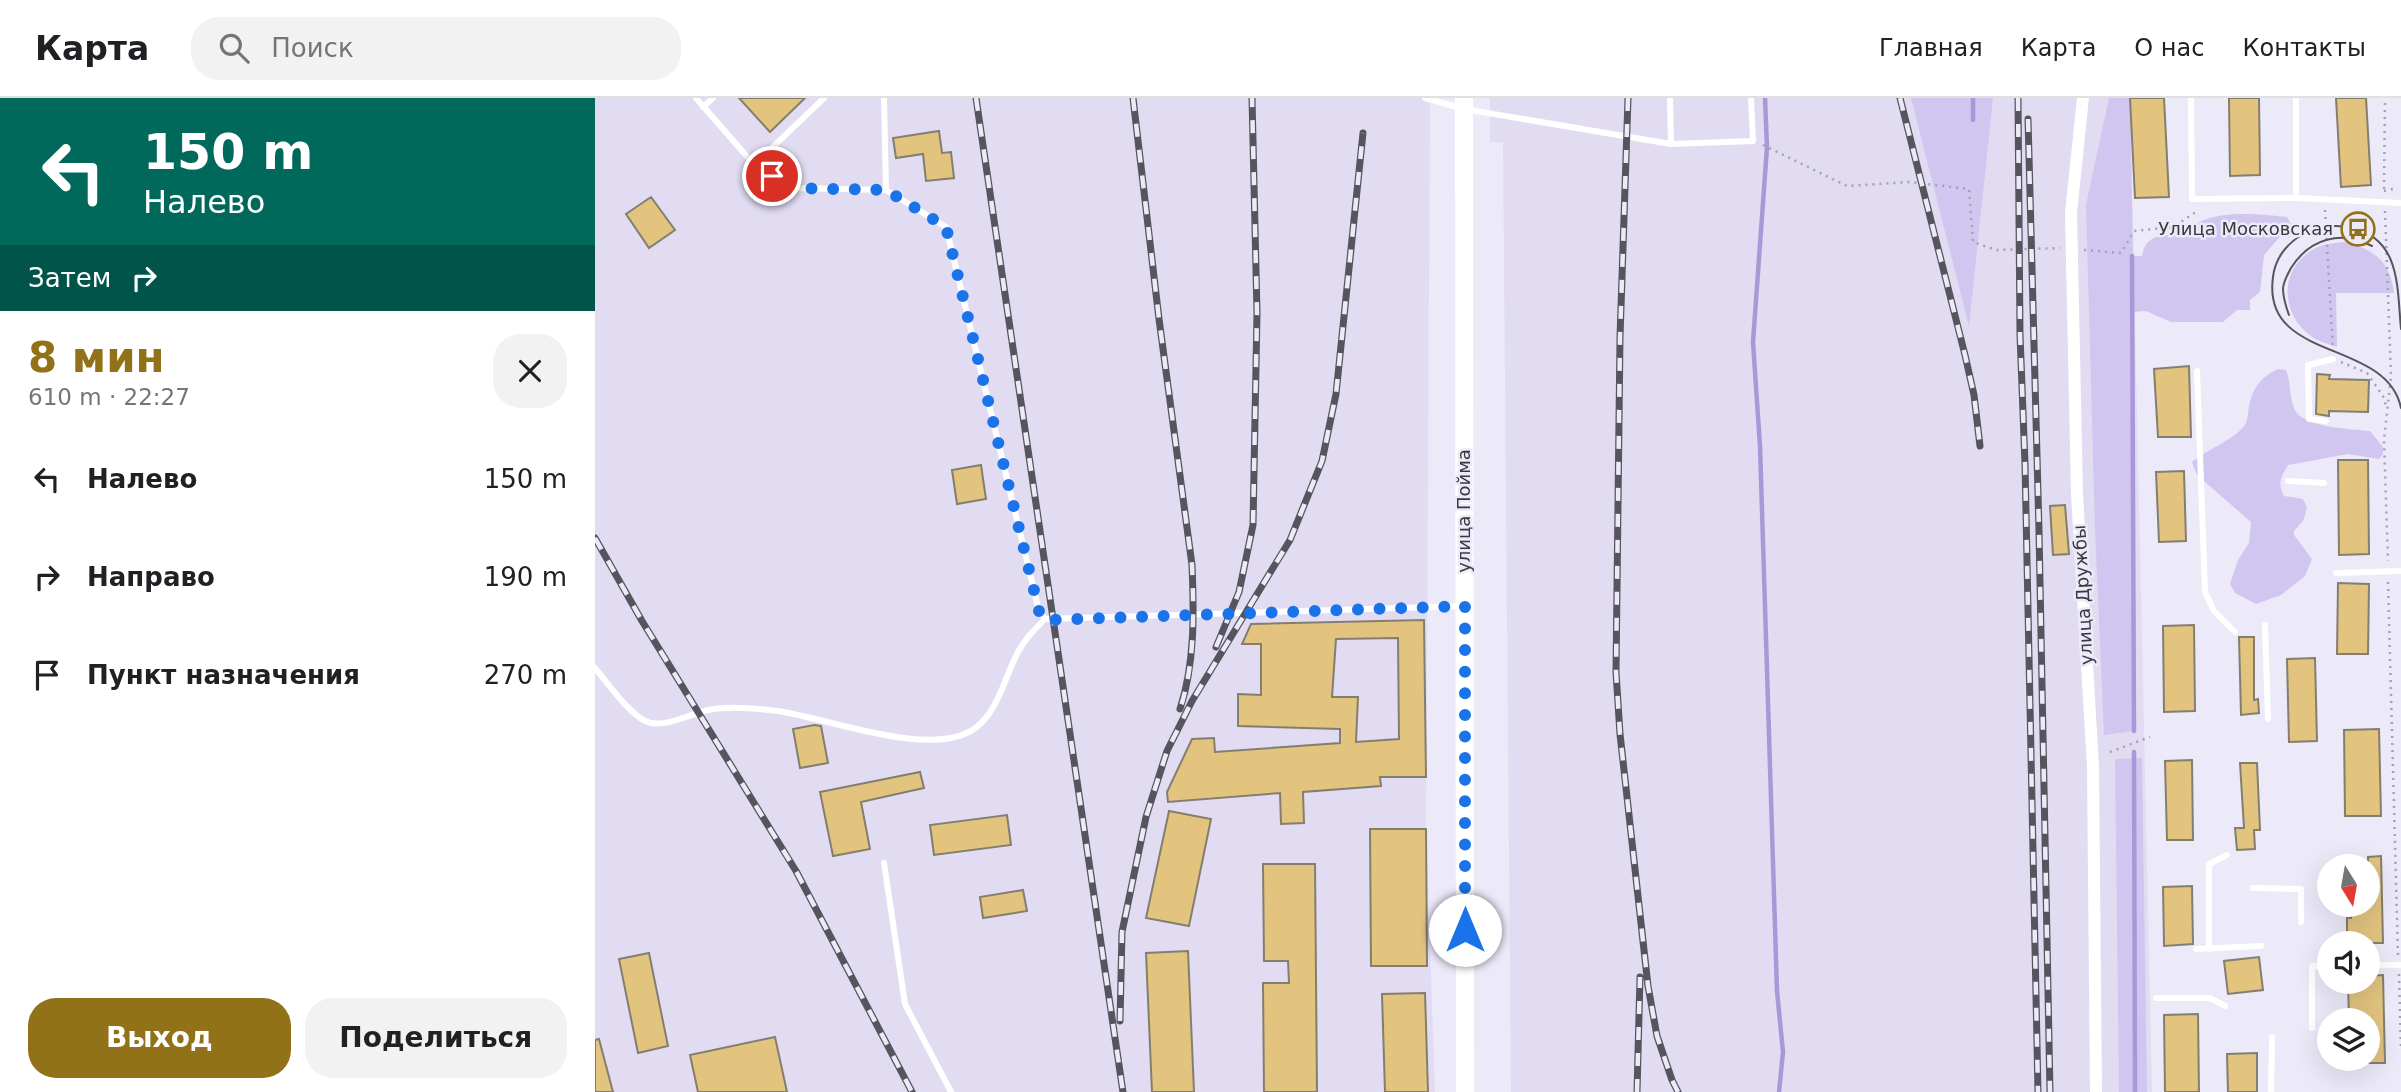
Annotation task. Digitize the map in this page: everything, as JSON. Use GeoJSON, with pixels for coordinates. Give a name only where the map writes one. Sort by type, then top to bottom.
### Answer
{"type":"FeatureCollection","features":[{"type":"Feature","properties":{"kind":"main road","name":"улица Пойма"},"geometry":{"type":"LineString","coordinates":[[1464,103],[1465,1092]]}},
{"type":"Feature","properties":{"kind":"street","name":"улица Дружбы"},"geometry":{"type":"LineString","coordinates":[[2083,98],[2071,213],[2077,494],[2093,766],[2097,1092]]}},
{"type":"Feature","properties":{"kind":"lane"},"geometry":{"type":"LineString","coordinates":[[696,98],[755,164],[790,188],[886,190],[946,227],[1039,611],[1045,620]]}},
{"type":"Feature","properties":{"kind":"lane"},"geometry":{"type":"LineString","coordinates":[[703,107],[713,98]]}},
{"type":"Feature","properties":{"kind":"lane"},"geometry":{"type":"LineString","coordinates":[[755,164],[824,98]]}},
{"type":"Feature","properties":{"kind":"lane"},"geometry":{"type":"LineString","coordinates":[[884,98],[886,190]]}},
{"type":"Feature","properties":{"kind":"lane"},"geometry":{"type":"LineString","coordinates":[[1425,98],[1464,103],[1671,144],[1753,141],[1751,98]]}},
{"type":"Feature","properties":{"kind":"lane"},"geometry":{"type":"LineString","coordinates":[[1670,98],[1671,144]]}},
{"type":"Feature","properties":{"kind":"lane"},"geometry":{"type":"LineString","coordinates":[[2191,98],[2192,200],[2296,198],[2401,203]]}},
{"type":"Feature","properties":{"kind":"lane"},"geometry":{"type":"LineString","coordinates":[[2296,98],[2296,198]]}},
{"type":"Feature","properties":{"kind":"lane"},"geometry":{"type":"LineString","coordinates":[[2326,421],[2309,419],[2308,365],[2333,359]]}},
{"type":"Feature","properties":{"kind":"lane"},"geometry":{"type":"LineString","coordinates":[[2197,371],[2205,592],[2214,611],[2235,632]]}},
{"type":"Feature","properties":{"kind":"lane"},"geometry":{"type":"LineString","coordinates":[[2288,481],[2324,483]]}},
{"type":"Feature","properties":{"kind":"lane"},"geometry":{"type":"LineString","coordinates":[[2336,573],[2401,570]]}},
{"type":"Feature","properties":{"kind":"lane"},"geometry":{"type":"LineString","coordinates":[[595,668],[632,711],[649,723],[666,723],[709,710],[734,708],[777,711],[914,740],[941,740],[968,733],[983,722],[993,708],[1019,650],[1029,635],[1045,620],[1465,606]]}},
{"type":"Feature","properties":{"kind":"lane"},"geometry":{"type":"LineString","coordinates":[[2265,625],[2268,719]]}},
{"type":"Feature","properties":{"kind":"lane"},"geometry":{"type":"LineString","coordinates":[[2209,948],[2210,864],[2227,855]]}},
{"type":"Feature","properties":{"kind":"lane"},"geometry":{"type":"LineString","coordinates":[[884,863],[905,1004],[951,1092]]}},
{"type":"Feature","properties":{"kind":"lane"},"geometry":{"type":"LineString","coordinates":[[2253,888],[2301,889],[2301,922]]}},
{"type":"Feature","properties":{"kind":"lane"},"geometry":{"type":"LineString","coordinates":[[2196,949],[2261,946]]}},
{"type":"Feature","properties":{"kind":"lane"},"geometry":{"type":"LineString","coordinates":[[2380,965],[2400,965]]}},
{"type":"Feature","properties":{"kind":"lane"},"geometry":{"type":"LineString","coordinates":[[2312,1028],[2312,966],[2317,966]]}},
{"type":"Feature","properties":{"kind":"lane"},"geometry":{"type":"LineString","coordinates":[[2156,998],[2210,998],[2225,1006]]}},
{"type":"Feature","properties":{"kind":"lane"},"geometry":{"type":"LineString","coordinates":[[2271,1092],[2272,1037]]}},
{"type":"Feature","properties":{"kind":"path"},"geometry":{"type":"LineString","coordinates":[[2385,98],[2384,189],[2391,376],[2384,440],[2401,1051]]}},
{"type":"Feature","properties":{"kind":"path"},"geometry":{"type":"LineString","coordinates":[[1753,141],[1847,186],[1910,182],[1969,189],[1973,242],[1996,250],[2072,247],[2121,253],[2134,231],[2173,227],[2199,210]]}},
{"type":"Feature","properties":{"kind":"path"},"geometry":{"type":"LineString","coordinates":[[2384,189],[2397,188]]}},
{"type":"Feature","properties":{"kind":"path"},"geometry":{"type":"LineString","coordinates":[[2325,200],[2333,359],[2367,373],[2383,396],[2387,411]]}},
{"type":"Feature","properties":{"kind":"path"},"geometry":{"type":"LineString","coordinates":[[2110,752],[2150,737]]}},
{"type":"Feature","properties":{"kind":"shaded area"},"geometry":{"type":"Polygon","coordinates":[[[595,98],[1430,98],[1426,829],[1435,1092],[595,1092],[595,98]]]}},
{"type":"Feature","properties":{"kind":"shaded area"},"geometry":{"type":"Polygon","coordinates":[[[1490,98],[2130,98],[2152,1092],[1511,1092],[1503,142],[1490,142],[1490,98]]]}},
{"type":"Feature","properties":{"kind":"shaded area"},"geometry":{"type":"Polygon","coordinates":[[[1911,98],[1993,98],[1969,326],[1911,98]]]}},
{"type":"Feature","properties":{"kind":"shaded area"},"geometry":{"type":"Polygon","coordinates":[[[2109,98],[2130,98],[2133,256],[2142,256],[2144,248],[2153,239],[2185,231],[2213,217],[2234,214],[2266,215],[2287,217],[2291,224],[2264,255],[2260,292],[2250,300],[2250,310],[2237,310],[2223,322],[2171,322],[2146,311],[2132,312],[2134,731],[2104,735],[2086,205],[2109,98]]]}},
{"type":"Feature","properties":{"kind":"shaded area"},"geometry":{"type":"Polygon","coordinates":[[[2344,242],[2364,248],[2379,258],[2389,273],[2394,293],[2336,293],[2337,347],[2315,339],[2302,328],[2289,305],[2288,293],[2293,269],[2301,259],[2320,246],[2344,242]]]}},
{"type":"Feature","properties":{"kind":"shaded area"},"geometry":{"type":"Polygon","coordinates":[[[2278,369],[2286,370],[2292,403],[2298,415],[2316,424],[2370,431],[2383,447],[2383,454],[2379,459],[2348,454],[2288,465],[2280,484],[2284,496],[2303,499],[2307,508],[2294,535],[2312,559],[2305,576],[2281,595],[2256,604],[2235,593],[2230,584],[2238,560],[2249,543],[2251,522],[2197,475],[2192,462],[2242,428],[2247,421],[2255,388],[2262,379],[2278,369]]]}},
{"type":"Feature","properties":{"kind":"shaded area"},"geometry":{"type":"Polygon","coordinates":[[[2142,758],[2147,1092],[2119,1092],[2115,759],[2142,758]]]}},
{"type":"Feature","properties":{"kind":"building"},"geometry":{"type":"Polygon","coordinates":[[[739,98],[805,98],[770,132],[739,98]]]}},
{"type":"Feature","properties":{"kind":"building"},"geometry":{"type":"Polygon","coordinates":[[[2130,98],[2164,98],[2169,197],[2135,198],[2130,98]]]}},
{"type":"Feature","properties":{"kind":"building"},"geometry":{"type":"Polygon","coordinates":[[[2229,98],[2259,98],[2260,175],[2230,176],[2229,98]]]}},
{"type":"Feature","properties":{"kind":"building"},"geometry":{"type":"Polygon","coordinates":[[[2336,98],[2366,98],[2371,185],[2341,187],[2336,98]]]}},
{"type":"Feature","properties":{"kind":"building"},"geometry":{"type":"Polygon","coordinates":[[[939,131],[942,153],[951,152],[954,178],[926,181],[923,154],[896,158],[893,138],[939,131]]]}},
{"type":"Feature","properties":{"kind":"building"},"geometry":{"type":"Polygon","coordinates":[[[651,197],[675,230],[649,248],[626,214],[651,197]]]}},
{"type":"Feature","properties":{"kind":"building"},"geometry":{"type":"Polygon","coordinates":[[[2189,366],[2191,437],[2158,437],[2154,369],[2189,366]]]}},
{"type":"Feature","properties":{"kind":"building"},"geometry":{"type":"Polygon","coordinates":[[[2317,374],[2330,375],[2329,379],[2369,380],[2368,412],[2329,411],[2329,416],[2316,414],[2317,374]]]}},
{"type":"Feature","properties":{"kind":"building"},"geometry":{"type":"Polygon","coordinates":[[[2338,460],[2368,460],[2369,554],[2339,555],[2338,460]]]}},
{"type":"Feature","properties":{"kind":"building"},"geometry":{"type":"Polygon","coordinates":[[[981,465],[986,499],[957,504],[952,470],[981,465]]]}},
{"type":"Feature","properties":{"kind":"building"},"geometry":{"type":"Polygon","coordinates":[[[2184,471],[2186,541],[2159,542],[2156,472],[2184,471]]]}},
{"type":"Feature","properties":{"kind":"building"},"geometry":{"type":"Polygon","coordinates":[[[2065,505],[2069,554],[2053,555],[2050,506],[2065,505]]]}},
{"type":"Feature","properties":{"kind":"building"},"geometry":{"type":"Polygon","coordinates":[[[2338,583],[2369,584],[2368,654],[2337,654],[2338,583]]]}},
{"type":"Feature","properties":{"kind":"building"},"geometry":{"type":"Polygon","coordinates":[[[1424,620],[1426,777],[1380,777],[1381,786],[1303,792],[1304,823],[1281,824],[1280,793],[1168,802],[1167,792],[1192,739],[1214,738],[1215,752],[1340,743],[1340,729],[1238,726],[1238,694],[1261,695],[1261,644],[1242,644],[1251,624],[1424,620]],[[1398,638],[1336,639],[1332,697],[1358,697],[1356,742],[1399,739],[1398,638]]]}},
{"type":"Feature","properties":{"kind":"building"},"geometry":{"type":"Polygon","coordinates":[[[2194,625],[2195,711],[2164,712],[2163,626],[2194,625]]]}},
{"type":"Feature","properties":{"kind":"building"},"geometry":{"type":"Polygon","coordinates":[[[2239,637],[2254,637],[2254,700],[2258,699],[2259,713],[2241,715],[2239,637]]]}},
{"type":"Feature","properties":{"kind":"building"},"geometry":{"type":"Polygon","coordinates":[[[2315,658],[2317,741],[2289,742],[2287,659],[2315,658]]]}},
{"type":"Feature","properties":{"kind":"building"},"geometry":{"type":"Polygon","coordinates":[[[821,726],[828,763],[800,768],[793,729],[821,726]]]}},
{"type":"Feature","properties":{"kind":"building"},"geometry":{"type":"Polygon","coordinates":[[[2379,729],[2381,816],[2345,816],[2344,730],[2379,729]]]}},
{"type":"Feature","properties":{"kind":"building"},"geometry":{"type":"Polygon","coordinates":[[[2192,760],[2193,840],[2167,840],[2165,761],[2192,760]]]}},
{"type":"Feature","properties":{"kind":"building"},"geometry":{"type":"Polygon","coordinates":[[[2240,763],[2257,763],[2260,830],[2254,830],[2255,849],[2237,850],[2235,828],[2244,828],[2240,763]]]}},
{"type":"Feature","properties":{"kind":"building"},"geometry":{"type":"Polygon","coordinates":[[[920,772],[924,788],[861,802],[870,849],[833,856],[820,792],[920,772]]]}},
{"type":"Feature","properties":{"kind":"building"},"geometry":{"type":"Polygon","coordinates":[[[1169,811],[1211,819],[1189,926],[1146,918],[1169,811]]]}},
{"type":"Feature","properties":{"kind":"building"},"geometry":{"type":"Polygon","coordinates":[[[1007,815],[1011,845],[934,855],[930,825],[1007,815]]]}},
{"type":"Feature","properties":{"kind":"building"},"geometry":{"type":"Polygon","coordinates":[[[1370,829],[1426,829],[1427,966],[1371,966],[1370,829]]]}},
{"type":"Feature","properties":{"kind":"building"},"geometry":{"type":"Polygon","coordinates":[[[2380,856],[2383,943],[2380,943],[2380,931],[2347,931],[2347,918],[2380,917],[2380,856]]]}},
{"type":"Feature","properties":{"kind":"building"},"geometry":{"type":"Polygon","coordinates":[[[1263,864],[1315,864],[1317,1092],[1264,1092],[1263,983],[1289,983],[1288,961],[1264,961],[1263,864]]]}},
{"type":"Feature","properties":{"kind":"building"},"geometry":{"type":"Polygon","coordinates":[[[2192,886],[2193,944],[2164,946],[2163,887],[2192,886]]]}},
{"type":"Feature","properties":{"kind":"building"},"geometry":{"type":"Polygon","coordinates":[[[1023,890],[1027,911],[983,918],[980,897],[1023,890]]]}},
{"type":"Feature","properties":{"kind":"building"},"geometry":{"type":"Polygon","coordinates":[[[1188,951],[1194,1092],[1152,1092],[1146,953],[1188,951]]]}},
{"type":"Feature","properties":{"kind":"building"},"geometry":{"type":"Polygon","coordinates":[[[649,953],[668,1046],[638,1053],[619,959],[649,953]]]}},
{"type":"Feature","properties":{"kind":"building"},"geometry":{"type":"Polygon","coordinates":[[[2259,957],[2263,990],[2228,994],[2224,961],[2259,957]]]}},
{"type":"Feature","properties":{"kind":"building"},"geometry":{"type":"Polygon","coordinates":[[[2380,975],[2383,975],[2385,1063],[2380,1063],[2380,1008],[2349,1008],[2348,994],[2380,994],[2380,975]]]}},
{"type":"Feature","properties":{"kind":"building"},"geometry":{"type":"Polygon","coordinates":[[[1425,993],[1428,1092],[1385,1092],[1382,994],[1425,993]]]}},
{"type":"Feature","properties":{"kind":"building"},"geometry":{"type":"Polygon","coordinates":[[[2198,1014],[2199,1092],[2165,1092],[2164,1015],[2198,1014]]]}},
{"type":"Feature","properties":{"kind":"building"},"geometry":{"type":"Polygon","coordinates":[[[775,1037],[787,1092],[698,1092],[690,1055],[775,1037]]]}},
{"type":"Feature","properties":{"kind":"building"},"geometry":{"type":"Polygon","coordinates":[[[599,1039],[613,1092],[595,1092],[595,1040],[599,1039]]]}},
{"type":"Feature","properties":{"kind":"building"},"geometry":{"type":"Polygon","coordinates":[[[2257,1053],[2257,1092],[2228,1092],[2227,1054],[2257,1053]]]}},
{"type":"Feature","properties":{"kind":"waterway"},"geometry":{"type":"LineString","coordinates":[[1765,98],[1767,147],[1753,342],[1760,446],[1777,991],[1783,1052],[1779,1092]]}},
{"type":"Feature","properties":{"kind":"waterway"},"geometry":{"type":"LineString","coordinates":[[1973,98],[1973,120]]}},
{"type":"Feature","properties":{"kind":"waterway"},"geometry":{"type":"LineString","coordinates":[[2132,256],[2134,731]]}},
{"type":"Feature","properties":{"kind":"waterway"},"geometry":{"type":"LineString","coordinates":[[2134,752],[2135,1092]]}},
{"type":"Feature","properties":{"kind":"tram line"},"geometry":{"type":"LineString","coordinates":[[2401,329],[2397,282],[2393,268],[2388,254],[2369,234],[2347,227],[2321,228],[2308,232],[2286,247],[2273,277],[2274,304],[2286,324],[2305,338],[2373,370],[2391,386],[2401,408]]}},
{"type":"Feature","properties":{"kind":"tram line"},"geometry":{"type":"LineString","coordinates":[[2289,315],[2284,282],[2291,268],[2307,250],[2327,240],[2338,238],[2349,238],[2372,246]]}},
{"type":"Feature","properties":{"kind":"railway"},"geometry":{"type":"LineString","coordinates":[[976,98],[1123,1092]]}},
{"type":"Feature","properties":{"kind":"railway"},"geometry":{"type":"LineString","coordinates":[[1133,98],[1192,565],[1191,656],[1180,709]]}},
{"type":"Feature","properties":{"kind":"railway"},"geometry":{"type":"LineString","coordinates":[[1216,647],[1239,592],[1253,525],[1257,313],[1252,98]]}},
{"type":"Feature","properties":{"kind":"railway"},"geometry":{"type":"LineString","coordinates":[[1628,98],[1620,337],[1616,672],[1620,734],[1648,986],[1657,1036],[1678,1092]]}},
{"type":"Feature","properties":{"kind":"railway"},"geometry":{"type":"LineString","coordinates":[[1900,98],[1965,355],[1974,395],[1980,446]]}},
{"type":"Feature","properties":{"kind":"railway"},"geometry":{"type":"LineString","coordinates":[[2018,98],[2020,335],[2038,1092]]}},
{"type":"Feature","properties":{"kind":"railway"},"geometry":{"type":"LineString","coordinates":[[2028,119],[2050,1092]]}},
{"type":"Feature","properties":{"kind":"railway"},"geometry":{"type":"LineString","coordinates":[[1120,1021],[1122,932],[1146,817],[1167,751],[1192,701],[1290,540],[1322,461],[1336,394],[1363,133]]}},
{"type":"Feature","properties":{"kind":"railway"},"geometry":{"type":"LineString","coordinates":[[595,538],[642,621],[796,871],[912,1092]]}},
{"type":"Feature","properties":{"kind":"railway"},"geometry":{"type":"LineString","coordinates":[[1637,1092],[1640,977]]}},
{"type":"Feature","properties":{"kind":"place","name":"Улица Московская"},"geometry":{"type":"Point","coordinates":[2358,229]}},
{"type":"Feature","properties":{"kind":"route"},"geometry":{"type":"LineString","coordinates":[[772,176],[790,188],[886,190],[946,227],[1039,611],[1045,620],[1465,606],[1465,930]]}}]}
